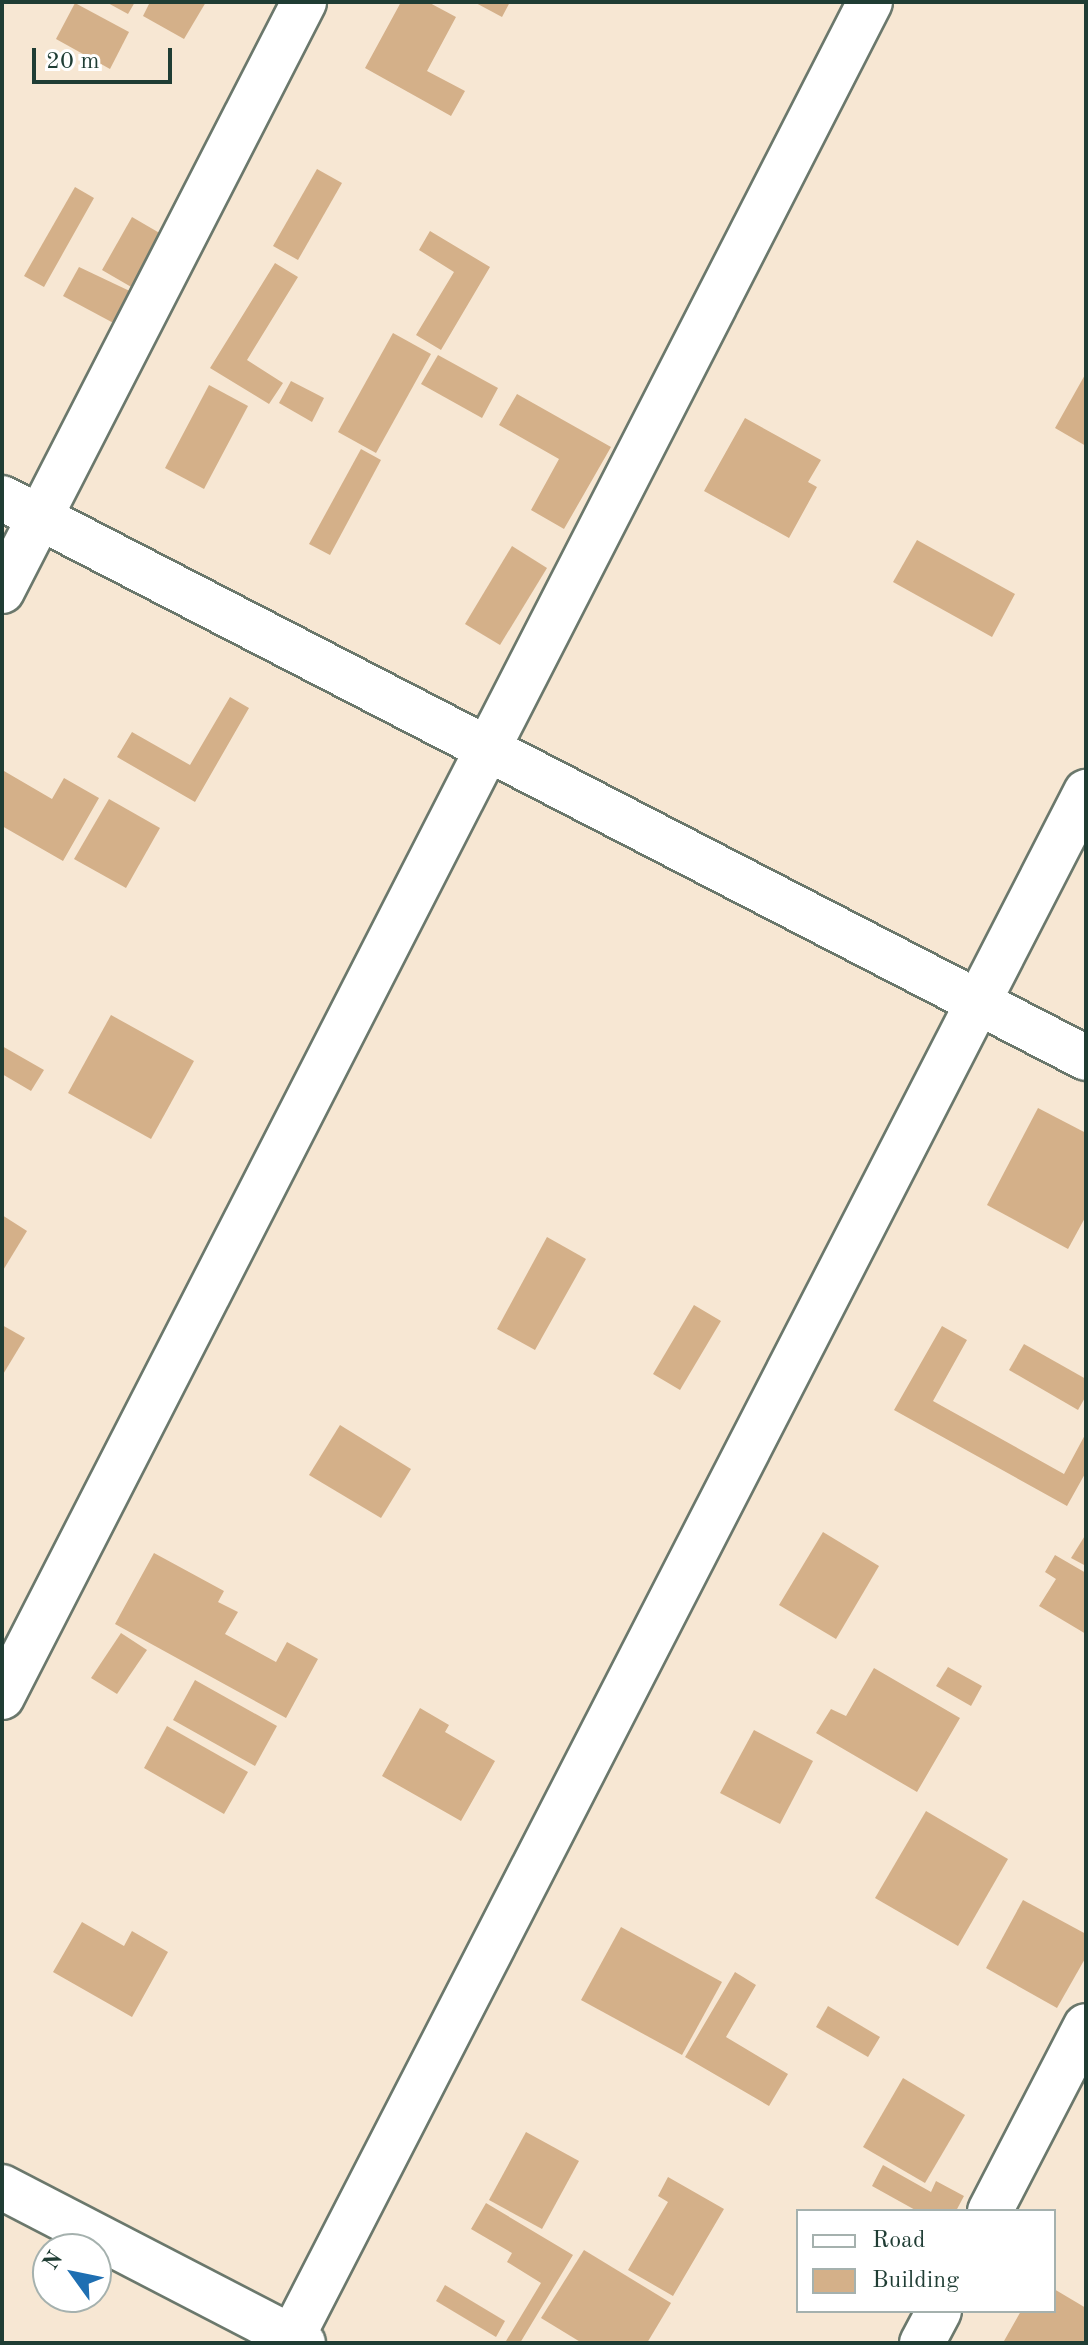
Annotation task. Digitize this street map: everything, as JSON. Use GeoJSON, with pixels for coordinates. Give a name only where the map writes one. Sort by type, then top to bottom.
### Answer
{"type":"FeatureCollection","features":[{"type":"Feature","properties":{"kind":"street"},"geometry":{"type":"LineString","coordinates":[[2,591],[21,507],[304,2]]}},
{"type":"Feature","properties":{"kind":"street"},"geometry":{"type":"LineString","coordinates":[[2,1697],[870,2]]}},
{"type":"Feature","properties":{"kind":"street"},"geometry":{"type":"LineString","coordinates":[[21,507],[1086,1058]]}},
{"type":"Feature","properties":{"kind":"street"},"geometry":{"type":"LineString","coordinates":[[2,2187],[295,2341],[1086,792]]}},
{"type":"Feature","properties":{"kind":"street"},"geometry":{"type":"LineString","coordinates":[[991,2209],[1086,2026]]}},
{"type":"Feature","properties":{"kind":"street"},"geometry":{"type":"LineString","coordinates":[[922,2343],[938,2313]]}},
{"type":"Feature","properties":{"kind":"building"},"geometry":{"type":"Polygon","coordinates":[[[106,2],[135,2],[128,14],[106,2]]]}},
{"type":"Feature","properties":{"kind":"building"},"geometry":{"type":"Polygon","coordinates":[[[150,2],[206,2],[184,39],[143,16],[150,2]]]}},
{"type":"Feature","properties":{"kind":"building"},"geometry":{"type":"Polygon","coordinates":[[[401,2],[428,2],[456,17],[427,71],[465,91],[451,116],[365,68],[401,2]]]}},
{"type":"Feature","properties":{"kind":"building"},"geometry":{"type":"Polygon","coordinates":[[[474,2],[510,2],[502,17],[474,2]]]}},
{"type":"Feature","properties":{"kind":"building"},"geometry":{"type":"Polygon","coordinates":[[[75,3],[129,32],[110,69],[56,39],[75,3]]]}},
{"type":"Feature","properties":{"kind":"building"},"geometry":{"type":"Polygon","coordinates":[[[317,169],[342,183],[298,260],[273,246],[317,169]]]}},
{"type":"Feature","properties":{"kind":"building"},"geometry":{"type":"Polygon","coordinates":[[[75,187],[94,198],[44,287],[24,276],[75,187]]]}},
{"type":"Feature","properties":{"kind":"building"},"geometry":{"type":"Polygon","coordinates":[[[132,217],[163,235],[133,288],[102,270],[132,217]]]}},
{"type":"Feature","properties":{"kind":"building"},"geometry":{"type":"Polygon","coordinates":[[[430,231],[490,267],[441,350],[416,335],[454,272],[419,250],[430,231]]]}},
{"type":"Feature","properties":{"kind":"building"},"geometry":{"type":"Polygon","coordinates":[[[275,263],[298,277],[247,360],[283,383],[269,404],[210,368],[275,263]]]}},
{"type":"Feature","properties":{"kind":"building"},"geometry":{"type":"Polygon","coordinates":[[[79,267],[136,294],[119,326],[63,296],[79,267]]]}},
{"type":"Feature","properties":{"kind":"building"},"geometry":{"type":"Polygon","coordinates":[[[393,333],[431,354],[376,453],[338,432],[393,333]]]}},
{"type":"Feature","properties":{"kind":"building"},"geometry":{"type":"Polygon","coordinates":[[[438,355],[498,388],[482,418],[421,384],[438,355]]]}},
{"type":"Feature","properties":{"kind":"building"},"geometry":{"type":"Polygon","coordinates":[[[1086,373],[1086,446],[1055,428],[1086,373]]]}},
{"type":"Feature","properties":{"kind":"building"},"geometry":{"type":"Polygon","coordinates":[[[291,381],[324,398],[312,422],[279,403],[291,381]]]}},
{"type":"Feature","properties":{"kind":"building"},"geometry":{"type":"Polygon","coordinates":[[[209,385],[248,406],[204,489],[165,468],[209,385]]]}},
{"type":"Feature","properties":{"kind":"building"},"geometry":{"type":"Polygon","coordinates":[[[517,394],[611,447],[564,529],[531,510],[559,459],[499,425],[517,394]]]}},
{"type":"Feature","properties":{"kind":"building"},"geometry":{"type":"Polygon","coordinates":[[[745,418],[821,460],[808,482],[817,487],[789,538],[704,491],[745,418]]]}},
{"type":"Feature","properties":{"kind":"building"},"geometry":{"type":"Polygon","coordinates":[[[361,449],[381,460],[330,555],[309,544],[361,449]]]}},
{"type":"Feature","properties":{"kind":"building"},"geometry":{"type":"Polygon","coordinates":[[[917,540],[1015,594],[992,637],[893,582],[917,540]]]}},
{"type":"Feature","properties":{"kind":"building"},"geometry":{"type":"Polygon","coordinates":[[[512,546],[547,568],[500,645],[465,624],[512,546]]]}},
{"type":"Feature","properties":{"kind":"building"},"geometry":{"type":"Polygon","coordinates":[[[230,697],[249,708],[195,802],[117,757],[132,732],[190,765],[230,697]]]}},
{"type":"Feature","properties":{"kind":"building"},"geometry":{"type":"Polygon","coordinates":[[[4,771],[52,799],[64,778],[99,798],[63,861],[2,826],[4,771]]]}},
{"type":"Feature","properties":{"kind":"building"},"geometry":{"type":"Polygon","coordinates":[[[109,799],[160,828],[126,888],[74,859],[109,799]]]}},
{"type":"Feature","properties":{"kind":"building"},"geometry":{"type":"Polygon","coordinates":[[[111,1015],[194,1061],[151,1139],[68,1093],[111,1015]]]}},
{"type":"Feature","properties":{"kind":"building"},"geometry":{"type":"Polygon","coordinates":[[[2,1046],[44,1070],[31,1091],[2,1074],[2,1046]]]}},
{"type":"Feature","properties":{"kind":"building"},"geometry":{"type":"Polygon","coordinates":[[[1038,1108],[1086,1133],[1086,1216],[1068,1249],[987,1205],[1038,1108]]]}},
{"type":"Feature","properties":{"kind":"building"},"geometry":{"type":"Polygon","coordinates":[[[2,1215],[27,1231],[2,1272],[2,1215]]]}},
{"type":"Feature","properties":{"kind":"building"},"geometry":{"type":"Polygon","coordinates":[[[547,1237],[586,1259],[535,1350],[497,1329],[547,1237]]]}},
{"type":"Feature","properties":{"kind":"building"},"geometry":{"type":"Polygon","coordinates":[[[694,1305],[721,1321],[680,1390],[653,1374],[694,1305]]]}},
{"type":"Feature","properties":{"kind":"building"},"geometry":{"type":"Polygon","coordinates":[[[2,1325],[25,1338],[2,1376],[2,1325]]]}},
{"type":"Feature","properties":{"kind":"building"},"geometry":{"type":"Polygon","coordinates":[[[942,1326],[967,1340],[933,1401],[1064,1474],[1086,1433],[1086,1472],[1067,1506],[894,1410],[942,1326]]]}},
{"type":"Feature","properties":{"kind":"building"},"geometry":{"type":"Polygon","coordinates":[[[1024,1344],[1086,1379],[1086,1396],[1078,1410],[1009,1370],[1024,1344]]]}},
{"type":"Feature","properties":{"kind":"building"},"geometry":{"type":"Polygon","coordinates":[[[340,1425],[411,1469],[381,1518],[309,1475],[340,1425]]]}},
{"type":"Feature","properties":{"kind":"building"},"geometry":{"type":"Polygon","coordinates":[[[823,1532],[879,1566],[836,1639],[779,1605],[823,1532]]]}},
{"type":"Feature","properties":{"kind":"building"},"geometry":{"type":"Polygon","coordinates":[[[1086,1534],[1086,1566],[1071,1558],[1086,1534]]]}},
{"type":"Feature","properties":{"kind":"building"},"geometry":{"type":"Polygon","coordinates":[[[154,1553],[224,1591],[218,1602],[238,1612],[225,1634],[276,1662],[287,1642],[318,1659],[286,1718],[115,1624],[154,1553]]]}},
{"type":"Feature","properties":{"kind":"building"},"geometry":{"type":"Polygon","coordinates":[[[1055,1555],[1086,1573],[1086,1634],[1039,1606],[1056,1579],[1045,1572],[1055,1555]]]}},
{"type":"Feature","properties":{"kind":"building"},"geometry":{"type":"Polygon","coordinates":[[[121,1633],[147,1650],[117,1694],[91,1678],[121,1633]]]}},
{"type":"Feature","properties":{"kind":"building"},"geometry":{"type":"Polygon","coordinates":[[[948,1667],[982,1686],[971,1706],[936,1686],[948,1667]]]}},
{"type":"Feature","properties":{"kind":"building"},"geometry":{"type":"Polygon","coordinates":[[[874,1668],[960,1718],[917,1792],[816,1733],[831,1709],[846,1716],[874,1668]]]}},
{"type":"Feature","properties":{"kind":"building"},"geometry":{"type":"Polygon","coordinates":[[[195,1680],[277,1726],[255,1766],[173,1720],[195,1680]]]}},
{"type":"Feature","properties":{"kind":"building"},"geometry":{"type":"Polygon","coordinates":[[[420,1708],[449,1725],[445,1732],[495,1761],[461,1821],[382,1776],[420,1708]]]}},
{"type":"Feature","properties":{"kind":"building"},"geometry":{"type":"Polygon","coordinates":[[[167,1726],[248,1772],[224,1814],[144,1768],[167,1726]]]}},
{"type":"Feature","properties":{"kind":"building"},"geometry":{"type":"Polygon","coordinates":[[[754,1730],[813,1761],[780,1824],[720,1793],[754,1730]]]}},
{"type":"Feature","properties":{"kind":"building"},"geometry":{"type":"Polygon","coordinates":[[[926,1811],[1008,1859],[958,1946],[875,1898],[926,1811]]]}},
{"type":"Feature","properties":{"kind":"building"},"geometry":{"type":"Polygon","coordinates":[[[1023,1900],[1086,1934],[1086,1957],[1057,2008],[986,1968],[1023,1900]]]}},
{"type":"Feature","properties":{"kind":"building"},"geometry":{"type":"Polygon","coordinates":[[[82,1922],[124,1946],[132,1931],[168,1952],[132,2017],[53,1972],[82,1922]]]}},
{"type":"Feature","properties":{"kind":"building"},"geometry":{"type":"Polygon","coordinates":[[[621,1927],[722,1982],[682,2055],[581,2000],[621,1927]]]}},
{"type":"Feature","properties":{"kind":"building"},"geometry":{"type":"Polygon","coordinates":[[[735,1972],[756,1985],[726,2037],[788,2074],[769,2106],[685,2057],[735,1972]]]}},
{"type":"Feature","properties":{"kind":"building"},"geometry":{"type":"Polygon","coordinates":[[[828,2006],[880,2037],[868,2057],[816,2027],[828,2006]]]}},
{"type":"Feature","properties":{"kind":"building"},"geometry":{"type":"Polygon","coordinates":[[[903,2078],[965,2115],[925,2183],[863,2147],[903,2078]]]}},
{"type":"Feature","properties":{"kind":"building"},"geometry":{"type":"Polygon","coordinates":[[[526,2132],[579,2161],[542,2229],[489,2200],[526,2132]]]}},
{"type":"Feature","properties":{"kind":"building"},"geometry":{"type":"Polygon","coordinates":[[[883,2165],[931,2192],[936,2181],[964,2196],[957,2209],[913,2209],[872,2186],[883,2165]]]}},
{"type":"Feature","properties":{"kind":"building"},"geometry":{"type":"Polygon","coordinates":[[[668,2177],[724,2209],[673,2296],[628,2270],[668,2202],[658,2196],[668,2177]]]}},
{"type":"Feature","properties":{"kind":"building"},"geometry":{"type":"Polygon","coordinates":[[[486,2203],[573,2255],[520,2343],[506,2341],[541,2283],[507,2262],[512,2253],[471,2229],[486,2203]]]}},
{"type":"Feature","properties":{"kind":"building"},"geometry":{"type":"Polygon","coordinates":[[[584,2250],[671,2303],[647,2343],[582,2343],[541,2318],[584,2250]]]}},
{"type":"Feature","properties":{"kind":"building"},"geometry":{"type":"Polygon","coordinates":[[[445,2285],[505,2321],[496,2337],[436,2301],[445,2285]]]}},
{"type":"Feature","properties":{"kind":"building"},"geometry":{"type":"Polygon","coordinates":[[[1056,2290],[1086,2308],[1086,2343],[1004,2341],[1020,2313],[1056,2313],[1056,2290]]]}}]}
